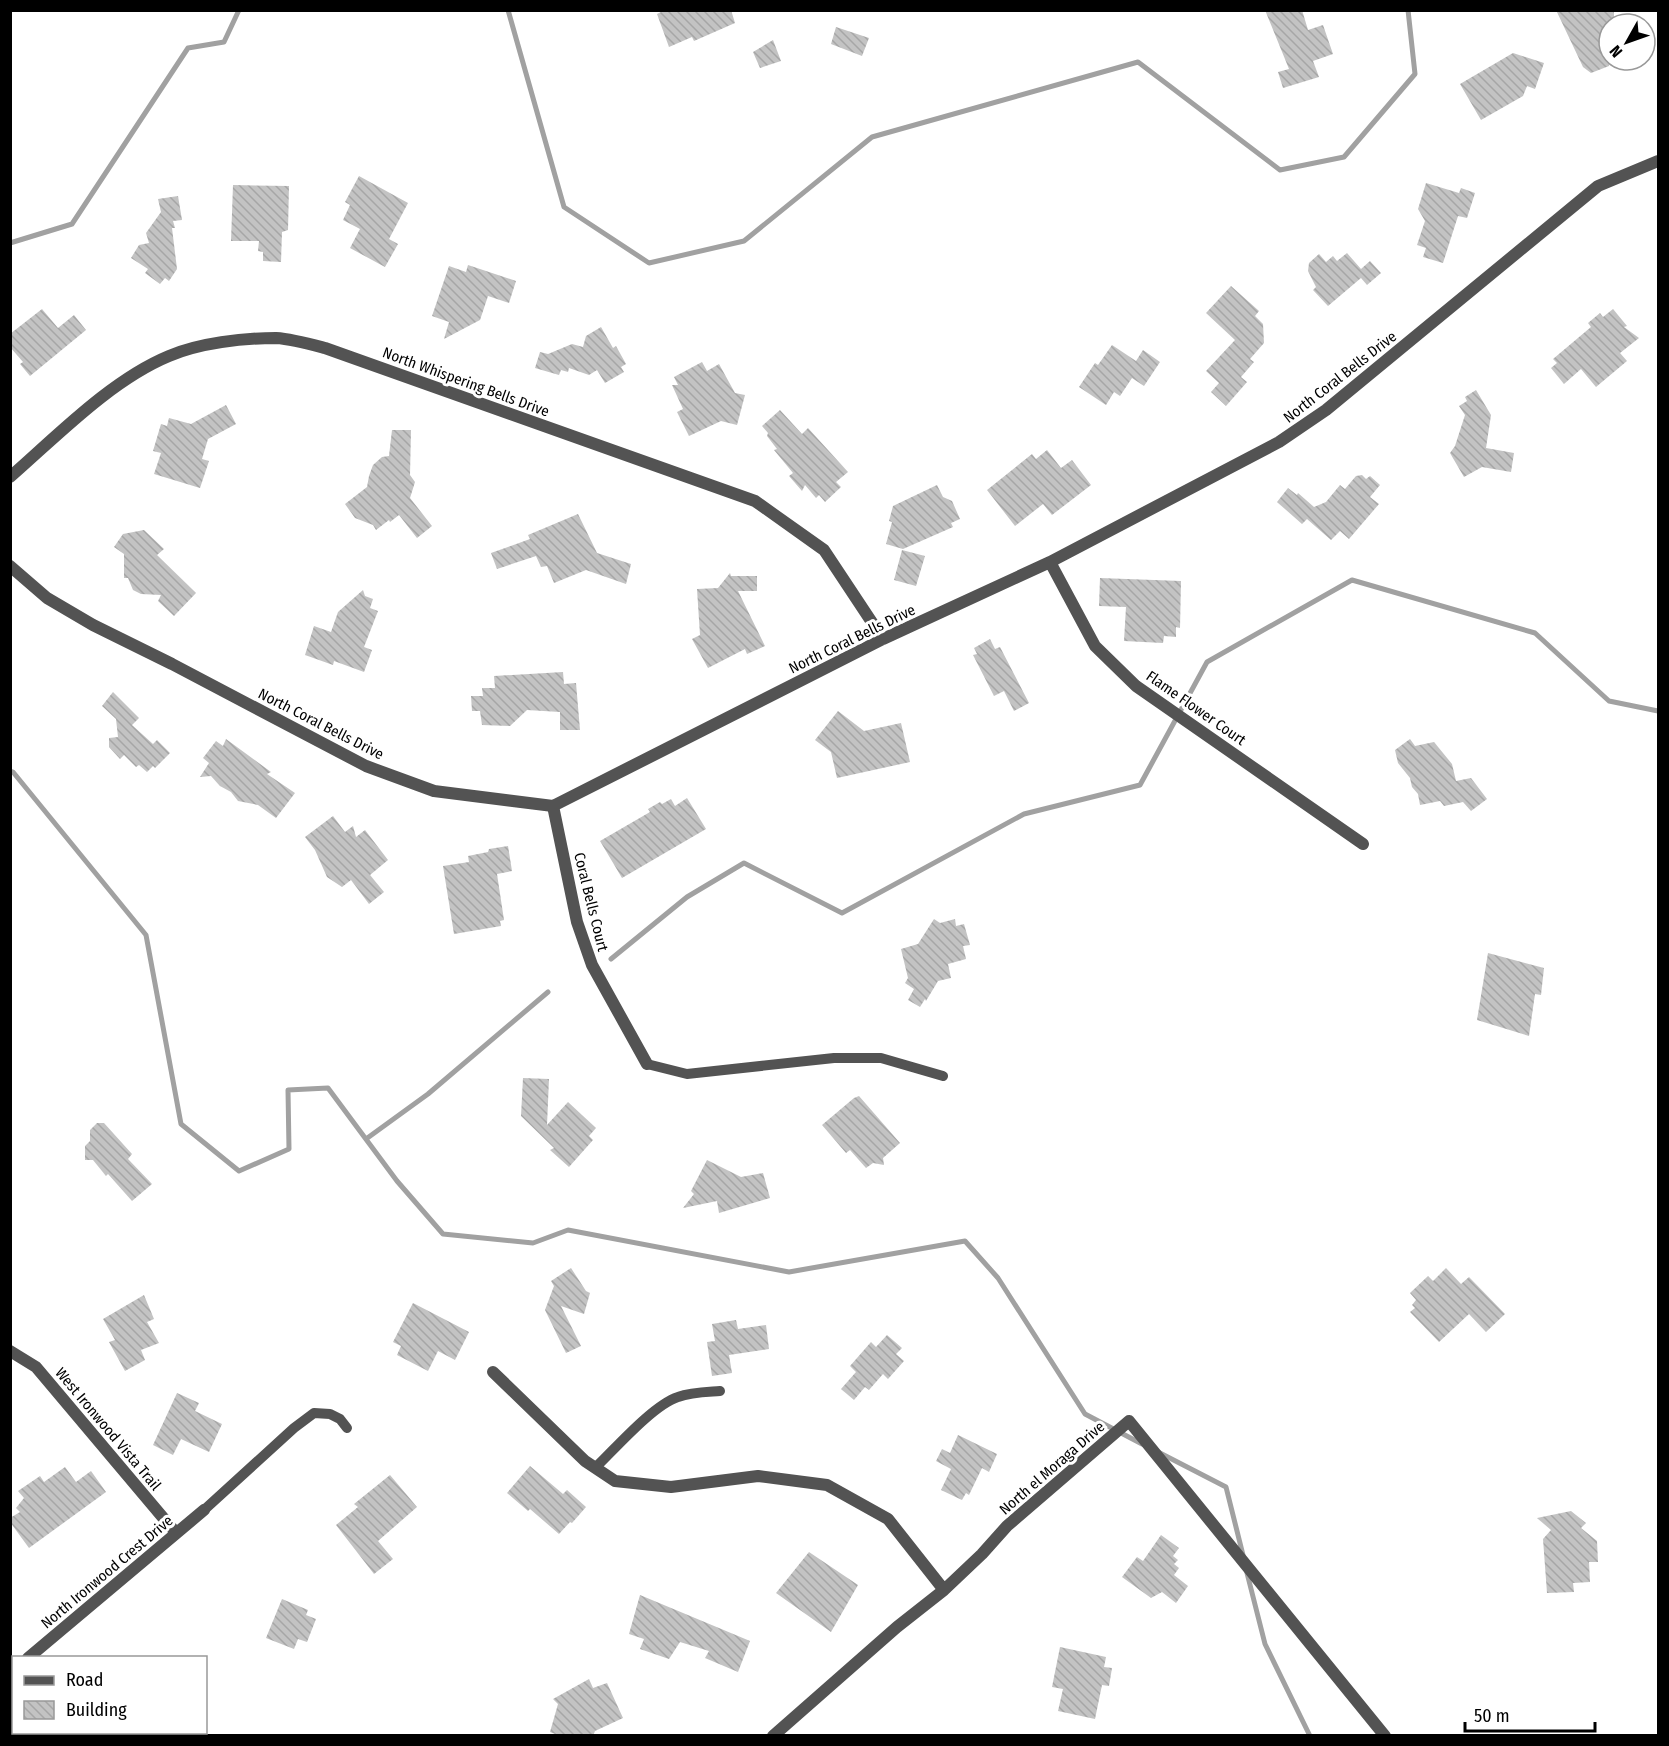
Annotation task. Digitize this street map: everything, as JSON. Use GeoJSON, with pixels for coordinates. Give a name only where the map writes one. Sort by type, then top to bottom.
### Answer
{"type":"FeatureCollection","features":[{"type":"Feature","properties":{"kind":"street","name":"North Coral Bells Drive"},"geometry":{"type":"LineString","coordinates":[[10,566],[47,598],[93,625],[366,766],[434,791],[553,806],[883,639],[1050,562],[1280,442],[1326,410],[1598,186],[1659,161]]}},
{"type":"Feature","properties":{"kind":"street","name":"North Whispering Bells Drive"},"geometry":{"type":"LineString","coordinates":[[10,477],[73,421],[132,375],[170,355],[219,342],[278,338],[325,348],[755,501],[824,550],[883,639]]}},
{"type":"Feature","properties":{"kind":"street","name":"Flame Flower Court"},"geometry":{"type":"LineString","coordinates":[[1050,562],[1095,646],[1136,686],[1363,843]]}},
{"type":"Feature","properties":{"kind":"street","name":"Coral Bells Court"},"geometry":{"type":"LineString","coordinates":[[553,806],[577,922],[591,965],[647,1065]]}},
{"type":"Feature","properties":{"kind":"street","name":"West Ironwood Vista Trail"},"geometry":{"type":"LineString","coordinates":[[10,1351],[36,1367],[176,1533]]}},
{"type":"Feature","properties":{"kind":"street"},"geometry":{"type":"LineString","coordinates":[[493,1372],[585,1461],[615,1481],[671,1487],[758,1476],[827,1485],[888,1519],[944,1590]]}},
{"type":"Feature","properties":{"kind":"street","name":"North el Moraga Drive"},"geometry":{"type":"LineString","coordinates":[[773,1736],[897,1627],[944,1590],[982,1554],[1007,1526],[1129,1421],[1385,1736]]}},
{"type":"Feature","properties":{"kind":"street","name":"North Ironwood Crest Drive"},"geometry":{"type":"LineString","coordinates":[[30,1656],[204,1510]]}},
{"type":"Feature","properties":{"kind":"lane"},"geometry":{"type":"LineString","coordinates":[[647,1065],[687,1074],[834,1058],[881,1058],[943,1076]]}},
{"type":"Feature","properties":{"kind":"lane"},"geometry":{"type":"LineString","coordinates":[[595,1468],[648,1417],[676,1397],[696,1392],[720,1391]]}},
{"type":"Feature","properties":{"kind":"lane"},"geometry":{"type":"LineString","coordinates":[[204,1510],[294,1428],[314,1413],[330,1413],[340,1419],[347,1428]]}},
{"type":"Feature","properties":{"kind":"building"},"geometry":{"type":"Polygon","coordinates":[[[665,10],[731,10],[735,23],[694,41],[692,37],[669,47],[657,14],[665,10]]]}},
{"type":"Feature","properties":{"kind":"building"},"geometry":{"type":"Polygon","coordinates":[[[1265,10],[1302,10],[1308,30],[1323,25],[1333,54],[1313,61],[1319,77],[1283,88],[1278,72],[1289,69],[1265,10]]]}},
{"type":"Feature","properties":{"kind":"building"},"geometry":{"type":"Polygon","coordinates":[[[1556,10],[1614,10],[1614,12],[1597,12],[1597,71],[1591,73],[1583,67],[1556,10]]]}},
{"type":"Feature","properties":{"kind":"building"},"geometry":{"type":"Polygon","coordinates":[[[836,27],[869,38],[862,56],[831,44],[836,27]]]}},
{"type":"Feature","properties":{"kind":"building"},"geometry":{"type":"Polygon","coordinates":[[[773,40],[781,61],[760,68],[753,52],[773,40]]]}},
{"type":"Feature","properties":{"kind":"building"},"geometry":{"type":"Polygon","coordinates":[[[1513,53],[1544,63],[1535,89],[1527,86],[1523,96],[1481,120],[1460,84],[1513,53]]]}},
{"type":"Feature","properties":{"kind":"building"},"geometry":{"type":"Polygon","coordinates":[[[359,176],[408,203],[389,239],[398,244],[385,267],[350,248],[360,229],[343,220],[350,205],[345,202],[359,176]]]}},
{"type":"Feature","properties":{"kind":"building"},"geometry":{"type":"Polygon","coordinates":[[[1426,183],[1459,193],[1461,188],[1475,193],[1467,218],[1458,216],[1443,263],[1423,257],[1426,248],[1417,245],[1425,221],[1418,209],[1426,183]]]}},
{"type":"Feature","properties":{"kind":"building"},"geometry":{"type":"Polygon","coordinates":[[[233,185],[289,186],[288,230],[282,232],[281,262],[263,261],[263,252],[258,251],[259,241],[231,241],[233,185]]]}},
{"type":"Feature","properties":{"kind":"building"},"geometry":{"type":"Polygon","coordinates":[[[178,196],[182,220],[173,221],[175,228],[172,228],[177,269],[169,281],[165,278],[160,284],[145,273],[148,269],[131,258],[139,245],[149,243],[146,233],[161,212],[158,199],[178,196]]]}},
{"type":"Feature","properties":{"kind":"building"},"geometry":{"type":"Polygon","coordinates":[[[1347,253],[1361,269],[1370,261],[1381,273],[1367,285],[1361,278],[1328,306],[1313,290],[1316,287],[1308,271],[1309,263],[1319,254],[1326,262],[1333,256],[1337,261],[1347,253]]]}},
{"type":"Feature","properties":{"kind":"building"},"geometry":{"type":"Polygon","coordinates":[[[468,265],[516,281],[509,303],[488,296],[480,320],[444,339],[449,322],[432,316],[449,266],[466,272],[468,265]]]}},
{"type":"Feature","properties":{"kind":"building"},"geometry":{"type":"Polygon","coordinates":[[[1231,286],[1259,311],[1255,316],[1263,324],[1264,343],[1250,359],[1254,362],[1241,377],[1247,382],[1226,406],[1211,392],[1219,383],[1206,371],[1235,340],[1206,313],[1231,286]]]}},
{"type":"Feature","properties":{"kind":"building"},"geometry":{"type":"Polygon","coordinates":[[[42,309],[58,328],[74,315],[86,330],[30,376],[20,364],[23,362],[10,347],[10,334],[42,309]]]}},
{"type":"Feature","properties":{"kind":"building"},"geometry":{"type":"Polygon","coordinates":[[[1613,309],[1627,326],[1624,327],[1639,338],[1620,353],[1627,361],[1596,387],[1581,369],[1564,384],[1551,368],[1557,363],[1553,359],[1591,327],[1588,323],[1600,313],[1603,317],[1613,309]]]}},
{"type":"Feature","properties":{"kind":"building"},"geometry":{"type":"Polygon","coordinates":[[[601,327],[613,348],[616,346],[626,364],[621,367],[624,372],[605,383],[597,370],[589,375],[569,368],[568,372],[561,370],[559,375],[535,368],[540,352],[548,354],[572,344],[583,347],[586,336],[601,327]]]}},
{"type":"Feature","properties":{"kind":"building"},"geometry":{"type":"Polygon","coordinates":[[[1112,345],[1136,361],[1143,350],[1160,362],[1144,386],[1132,378],[1120,396],[1114,392],[1106,405],[1079,387],[1095,363],[1098,365],[1112,345]]]}},
{"type":"Feature","properties":{"kind":"building"},"geometry":{"type":"Polygon","coordinates":[[[702,362],[707,371],[719,364],[735,393],[745,395],[737,425],[721,421],[689,436],[677,412],[683,409],[672,385],[678,385],[674,377],[702,362]]]}},
{"type":"Feature","properties":{"kind":"building"},"geometry":{"type":"Polygon","coordinates":[[[1476,390],[1491,415],[1486,448],[1514,453],[1511,472],[1482,467],[1464,477],[1450,453],[1455,446],[1465,415],[1459,406],[1467,401],[1465,397],[1476,390]]]}},
{"type":"Feature","properties":{"kind":"building"},"geometry":{"type":"Polygon","coordinates":[[[226,405],[236,424],[208,439],[202,459],[209,461],[200,488],[154,474],[161,453],[153,451],[161,424],[167,426],[169,418],[191,424],[226,405]]]}},
{"type":"Feature","properties":{"kind":"building"},"geometry":{"type":"Polygon","coordinates":[[[780,410],[802,434],[808,428],[848,472],[836,482],[841,487],[825,502],[819,495],[816,498],[805,485],[802,491],[789,476],[793,473],[774,450],[777,449],[762,426],[780,410]]]}},
{"type":"Feature","properties":{"kind":"building"},"geometry":{"type":"Polygon","coordinates":[[[392,430],[411,430],[410,475],[415,482],[410,498],[432,526],[417,538],[399,515],[376,530],[373,525],[355,518],[345,504],[367,487],[373,465],[382,457],[389,456],[392,430]]]}},
{"type":"Feature","properties":{"kind":"building"},"geometry":{"type":"Polygon","coordinates":[[[1047,450],[1061,468],[1072,460],[1091,485],[1052,515],[1043,504],[1015,526],[987,490],[1032,454],[1036,459],[1047,450]]]}},
{"type":"Feature","properties":{"kind":"building"},"geometry":{"type":"Polygon","coordinates":[[[1362,475],[1366,479],[1370,476],[1380,485],[1370,497],[1379,504],[1349,539],[1340,531],[1331,540],[1307,519],[1302,524],[1277,502],[1288,488],[1297,495],[1298,493],[1314,507],[1326,502],[1340,485],[1345,489],[1356,476],[1362,475]]]}},
{"type":"Feature","properties":{"kind":"building"},"geometry":{"type":"Polygon","coordinates":[[[937,485],[943,497],[952,501],[960,519],[951,523],[953,527],[903,549],[886,544],[892,522],[889,521],[893,506],[937,485]]]}},
{"type":"Feature","properties":{"kind":"building"},"geometry":{"type":"Polygon","coordinates":[[[578,514],[597,553],[631,564],[626,584],[586,570],[554,583],[547,566],[541,567],[536,556],[497,569],[491,553],[530,539],[528,535],[578,514]]]}},
{"type":"Feature","properties":{"kind":"building"},"geometry":{"type":"Polygon","coordinates":[[[144,530],[164,549],[157,555],[196,593],[174,616],[158,601],[161,595],[141,594],[133,590],[128,578],[124,578],[124,554],[114,547],[123,534],[144,530]]]}},
{"type":"Feature","properties":{"kind":"building"},"geometry":{"type":"Polygon","coordinates":[[[902,550],[925,556],[916,586],[894,580],[902,550]]]}},
{"type":"Feature","properties":{"kind":"building"},"geometry":{"type":"Polygon","coordinates":[[[730,573],[731,576],[757,576],[757,591],[738,591],[765,646],[747,654],[745,649],[708,668],[692,639],[700,635],[697,589],[718,588],[730,573]]]}},
{"type":"Feature","properties":{"kind":"building"},"geometry":{"type":"Polygon","coordinates":[[[1100,578],[1181,581],[1180,628],[1176,627],[1176,637],[1164,636],[1163,643],[1124,641],[1126,607],[1099,606],[1100,578]]]}},
{"type":"Feature","properties":{"kind":"building"},"geometry":{"type":"Polygon","coordinates":[[[363,590],[365,596],[373,599],[370,608],[378,611],[364,647],[372,650],[364,672],[334,661],[333,665],[305,655],[314,626],[331,632],[338,612],[363,590]]]}},
{"type":"Feature","properties":{"kind":"building"},"geometry":{"type":"Polygon","coordinates":[[[990,639],[995,649],[1000,647],[1029,703],[1014,711],[1004,691],[994,696],[973,655],[977,654],[974,648],[990,639]]]}},
{"type":"Feature","properties":{"kind":"building"},"geometry":{"type":"Polygon","coordinates":[[[563,672],[564,684],[576,683],[580,730],[560,730],[560,712],[527,710],[510,726],[482,725],[480,711],[472,711],[471,696],[483,696],[482,688],[495,688],[494,676],[563,672]]]}},
{"type":"Feature","properties":{"kind":"building"},"geometry":{"type":"Polygon","coordinates":[[[113,692],[139,718],[132,725],[153,744],[157,740],[170,753],[155,768],[153,766],[147,772],[139,765],[136,767],[124,755],[120,759],[109,747],[109,738],[118,737],[116,719],[102,706],[113,692]]]}},
{"type":"Feature","properties":{"kind":"building"},"geometry":{"type":"Polygon","coordinates":[[[838,711],[864,731],[901,723],[910,762],[837,778],[831,752],[815,740],[838,711]]]}},
{"type":"Feature","properties":{"kind":"building"},"geometry":{"type":"Polygon","coordinates":[[[226,739],[271,772],[267,774],[295,793],[276,818],[258,805],[238,801],[231,792],[220,786],[211,776],[200,777],[209,763],[203,758],[216,741],[223,746],[226,739]]]}},
{"type":"Feature","properties":{"kind":"building"},"geometry":{"type":"Polygon","coordinates":[[[1410,739],[1415,746],[1434,742],[1452,764],[1456,781],[1471,778],[1487,799],[1471,811],[1463,802],[1444,806],[1440,801],[1420,805],[1418,794],[1412,787],[1410,778],[1398,763],[1395,750],[1410,739]]]}},
{"type":"Feature","properties":{"kind":"building"},"geometry":{"type":"Polygon","coordinates":[[[687,798],[706,829],[622,878],[600,841],[650,812],[648,809],[660,802],[662,804],[671,799],[675,806],[687,798]]]}},
{"type":"Feature","properties":{"kind":"building"},"geometry":{"type":"Polygon","coordinates":[[[333,816],[345,832],[353,826],[356,837],[365,830],[388,860],[370,875],[384,892],[369,904],[351,880],[342,887],[327,877],[315,850],[305,837],[333,816]]]}},
{"type":"Feature","properties":{"kind":"building"},"geometry":{"type":"Polygon","coordinates":[[[508,846],[512,871],[497,874],[504,920],[500,921],[501,926],[454,934],[443,866],[469,862],[468,856],[508,846]]]}},
{"type":"Feature","properties":{"kind":"building"},"geometry":{"type":"Polygon","coordinates":[[[934,919],[940,923],[955,919],[956,926],[964,924],[970,945],[963,946],[966,959],[948,964],[951,978],[938,981],[920,1007],[908,1000],[914,989],[905,983],[908,978],[901,949],[918,944],[934,919]]]}},
{"type":"Feature","properties":{"kind":"building"},"geometry":{"type":"Polygon","coordinates":[[[1488,953],[1544,968],[1541,995],[1535,994],[1529,1036],[1477,1020],[1488,953]]]}},
{"type":"Feature","properties":{"kind":"building"},"geometry":{"type":"Polygon","coordinates":[[[523,1078],[549,1079],[547,1125],[568,1102],[596,1128],[589,1136],[593,1140],[569,1167],[550,1150],[554,1148],[521,1116],[523,1078]]]}},
{"type":"Feature","properties":{"kind":"building"},"geometry":{"type":"Polygon","coordinates":[[[859,1096],[900,1143],[883,1158],[884,1165],[873,1163],[866,1168],[850,1150],[846,1153],[822,1125],[859,1096]]]}},
{"type":"Feature","properties":{"kind":"building"},"geometry":{"type":"Polygon","coordinates":[[[97,1123],[104,1123],[132,1154],[128,1159],[152,1184],[132,1201],[93,1160],[85,1160],[85,1146],[90,1141],[90,1130],[97,1123]]]}},
{"type":"Feature","properties":{"kind":"building"},"geometry":{"type":"Polygon","coordinates":[[[707,1160],[741,1177],[763,1173],[770,1198],[719,1213],[717,1201],[683,1208],[694,1194],[691,1191],[707,1160]]]}},
{"type":"Feature","properties":{"kind":"building"},"geometry":{"type":"Polygon","coordinates":[[[571,1268],[586,1291],[590,1293],[584,1314],[561,1306],[581,1346],[566,1353],[545,1310],[554,1286],[551,1281],[571,1268]]]}},
{"type":"Feature","properties":{"kind":"building"},"geometry":{"type":"Polygon","coordinates":[[[1446,1268],[1461,1284],[1469,1277],[1505,1314],[1486,1332],[1469,1314],[1439,1342],[1410,1312],[1415,1308],[1412,1305],[1416,1300],[1410,1293],[1428,1276],[1433,1281],[1446,1268]]]}},
{"type":"Feature","properties":{"kind":"building"},"geometry":{"type":"Polygon","coordinates":[[[144,1295],[154,1319],[147,1322],[159,1343],[141,1350],[145,1360],[125,1371],[109,1342],[115,1340],[103,1319],[144,1295]]]}},
{"type":"Feature","properties":{"kind":"building"},"geometry":{"type":"Polygon","coordinates":[[[413,1303],[469,1332],[455,1360],[438,1351],[428,1371],[397,1355],[401,1346],[393,1342],[413,1303]]]}},
{"type":"Feature","properties":{"kind":"building"},"geometry":{"type":"Polygon","coordinates":[[[736,1320],[738,1329],[766,1325],[769,1349],[729,1355],[732,1373],[712,1376],[707,1342],[715,1341],[712,1324],[736,1320]]]}},
{"type":"Feature","properties":{"kind":"building"},"geometry":{"type":"Polygon","coordinates":[[[887,1335],[902,1348],[896,1354],[904,1361],[888,1379],[883,1374],[869,1390],[865,1387],[854,1400],[841,1389],[856,1372],[850,1366],[871,1342],[876,1347],[887,1335]]]}},
{"type":"Feature","properties":{"kind":"building"},"geometry":{"type":"Polygon","coordinates":[[[177,1393],[199,1403],[195,1411],[222,1424],[209,1452],[181,1439],[173,1455],[153,1445],[177,1393]]]}},
{"type":"Feature","properties":{"kind":"building"},"geometry":{"type":"Polygon","coordinates":[[[958,1435],[997,1454],[989,1472],[982,1468],[969,1495],[966,1493],[962,1500],[941,1490],[951,1469],[936,1461],[942,1449],[950,1453],[958,1435]]]}},
{"type":"Feature","properties":{"kind":"building"},"geometry":{"type":"Polygon","coordinates":[[[530,1466],[563,1494],[567,1490],[586,1507],[559,1534],[507,1493],[530,1466]]]}},
{"type":"Feature","properties":{"kind":"building"},"geometry":{"type":"Polygon","coordinates":[[[65,1467],[76,1482],[91,1471],[106,1492],[29,1548],[10,1522],[10,1518],[20,1512],[16,1508],[24,1498],[18,1491],[40,1476],[44,1482],[65,1467]]]}},
{"type":"Feature","properties":{"kind":"building"},"geometry":{"type":"Polygon","coordinates":[[[390,1475],[417,1507],[378,1541],[393,1559],[374,1574],[336,1525],[358,1507],[354,1504],[390,1475]]]}},
{"type":"Feature","properties":{"kind":"building"},"geometry":{"type":"Polygon","coordinates":[[[1571,1511],[1586,1523],[1581,1528],[1597,1541],[1598,1562],[1589,1562],[1590,1582],[1573,1583],[1574,1592],[1547,1593],[1543,1539],[1551,1530],[1537,1518],[1571,1511]]]}},
{"type":"Feature","properties":{"kind":"building"},"geometry":{"type":"Polygon","coordinates":[[[1161,1535],[1179,1548],[1173,1556],[1178,1560],[1174,1564],[1179,1568],[1174,1575],[1188,1586],[1176,1603],[1162,1592],[1151,1598],[1122,1577],[1137,1557],[1143,1561],[1161,1535]]]}},
{"type":"Feature","properties":{"kind":"building"},"geometry":{"type":"Polygon","coordinates":[[[809,1552],[858,1585],[831,1632],[776,1593],[809,1552]]]}},
{"type":"Feature","properties":{"kind":"building"},"geometry":{"type":"Polygon","coordinates":[[[640,1595],[750,1641],[738,1672],[705,1658],[709,1651],[680,1642],[669,1659],[640,1649],[644,1639],[629,1634],[640,1595]]]}},
{"type":"Feature","properties":{"kind":"building"},"geometry":{"type":"Polygon","coordinates":[[[282,1599],[308,1610],[306,1615],[316,1619],[307,1642],[298,1639],[294,1649],[266,1638],[282,1599]]]}},
{"type":"Feature","properties":{"kind":"building"},"geometry":{"type":"Polygon","coordinates":[[[1060,1647],[1106,1657],[1104,1667],[1112,1668],[1109,1686],[1102,1685],[1095,1719],[1058,1711],[1063,1689],[1052,1687],[1060,1647]]]}},
{"type":"Feature","properties":{"kind":"building"},"geometry":{"type":"Polygon","coordinates":[[[589,1679],[593,1688],[607,1683],[623,1718],[595,1731],[593,1736],[555,1736],[550,1732],[558,1704],[553,1699],[589,1679]]]}},
{"type":"Feature","properties":{"kind":"waterway"},"geometry":{"type":"LineString","coordinates":[[10,243],[72,224],[188,48],[224,42],[239,10]]}},
{"type":"Feature","properties":{"kind":"waterway"},"geometry":{"type":"LineString","coordinates":[[508,10],[564,207],[649,263],[744,241],[872,137],[1138,62],[1280,170],[1344,157],[1415,74],[1408,10]]}},
{"type":"Feature","properties":{"kind":"waterway"},"geometry":{"type":"LineString","coordinates":[[611,959],[687,897],[744,863],[842,913],[1024,814],[1140,785],[1207,662],[1352,580],[1535,633],[1609,701],[1658,711]]}},
{"type":"Feature","properties":{"kind":"waterway"},"geometry":{"type":"LineString","coordinates":[[10,771],[146,935],[181,1124],[239,1171],[289,1149],[288,1090],[328,1088],[397,1181],[443,1234],[533,1243],[568,1230],[789,1272],[965,1241],[998,1278],[1085,1414],[1142,1444]]}},
{"type":"Feature","properties":{"kind":"waterway"},"geometry":{"type":"LineString","coordinates":[[366,1139],[428,1094],[548,992]]}},
{"type":"Feature","properties":{"kind":"waterway"},"geometry":{"type":"LineString","coordinates":[[1158,1452],[1226,1487],[1243,1555]]}},
{"type":"Feature","properties":{"kind":"waterway"},"geometry":{"type":"LineString","coordinates":[[1247,1573],[1265,1644],[1310,1736]]}}]}
